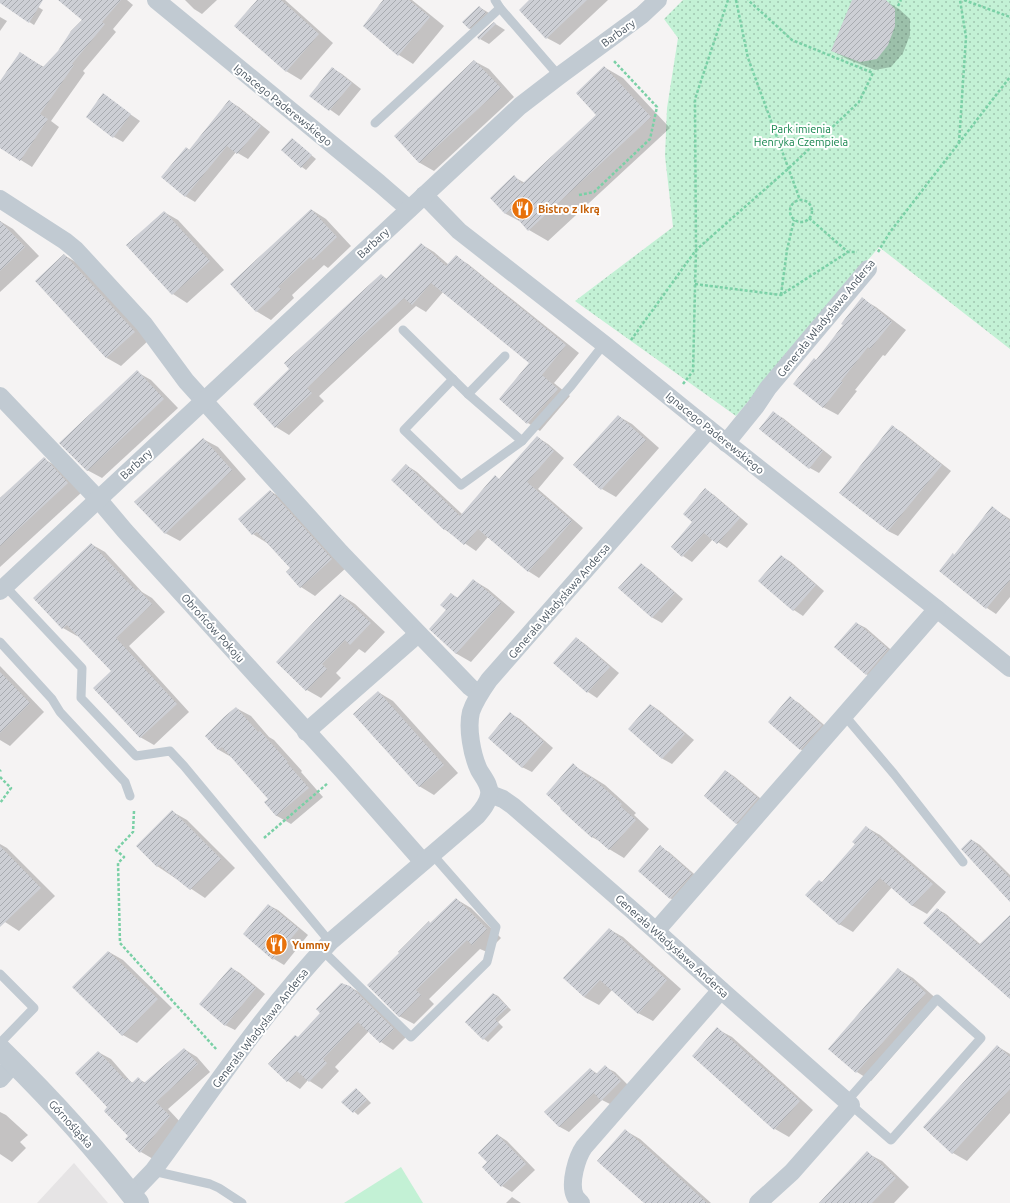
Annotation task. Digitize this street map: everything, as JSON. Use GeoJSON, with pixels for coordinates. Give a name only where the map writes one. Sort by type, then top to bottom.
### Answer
{"type":"FeatureCollection","features":[{"type":"Feature","properties":{"kind":"street","name":"Ignacego Paderewskiego"},"geometry":{"type":"LineString","coordinates":[[156,0],[409,209]]}},
{"type":"Feature","properties":{"kind":"street","name":"Barbary"},"geometry":{"type":"LineString","coordinates":[[2,588],[520,106],[642,15],[658,0]]}},
{"type":"Feature","properties":{"kind":"street","name":"Ignacego Paderewskiego"},"geometry":{"type":"LineString","coordinates":[[424,195],[459,231],[604,344],[726,443],[1010,668]]}},
{"type":"Feature","properties":{"kind":"street"},"geometry":{"type":"LineString","coordinates":[[2,203],[76,250],[144,324],[186,380],[204,401],[341,553],[418,634],[470,687],[479,694]]}},
{"type":"Feature","properties":{"kind":"street","name":"Generała Władysława Andersa"},"geometry":{"type":"LineString","coordinates":[[726,443],[870,261]]}},
{"type":"Feature","properties":{"kind":"street","name":"Obrońców Pokoju"},"geometry":{"type":"LineString","coordinates":[[0,396],[98,499],[306,732],[427,858]]}},
{"type":"Feature","properties":{"kind":"street","name":"Generała Władysława Andersa"},"geometry":{"type":"LineString","coordinates":[[135,1199],[153,1171],[292,984],[326,946],[477,816],[488,802],[490,794],[489,787],[474,759],[470,729],[471,713],[479,694],[489,680],[709,429]]}},
{"type":"Feature","properties":{"kind":"street"},"geometry":{"type":"LineString","coordinates":[[656,931],[937,609]]}},
{"type":"Feature","properties":{"kind":"street"},"geometry":{"type":"LineString","coordinates":[[306,732],[418,634]]}},
{"type":"Feature","properties":{"kind":"street","name":"Generała Władysława Andersa"},"geometry":{"type":"LineString","coordinates":[[490,794],[503,799],[513,806],[849,1103]]}},
{"type":"Feature","properties":{"kind":"street"},"geometry":{"type":"LineString","coordinates":[[581,1203],[575,1196],[573,1184],[577,1160],[584,1147],[721,990]]}},
{"type":"Feature","properties":{"kind":"street"},"geometry":{"type":"LineString","coordinates":[[0,1079],[7,1056]]}},
{"type":"Feature","properties":{"kind":"street","name":"Górnośląska"},"geometry":{"type":"LineString","coordinates":[[7,1056],[81,1134],[135,1199]]}},
{"type":"Feature","properties":{"kind":"street"},"geometry":{"type":"LineString","coordinates":[[758,1203],[792,1172],[849,1103]]}},
{"type":"Feature","properties":{"kind":"lane"},"geometry":{"type":"LineString","coordinates":[[375,124],[498,4],[559,76]]}},
{"type":"Feature","properties":{"kind":"lane"},"geometry":{"type":"LineString","coordinates":[[403,330],[468,394],[522,441]]}},
{"type":"Feature","properties":{"kind":"lane"},"geometry":{"type":"LineString","coordinates":[[452,379],[404,430],[461,485],[522,441],[604,344]]}},
{"type":"Feature","properties":{"kind":"lane"},"geometry":{"type":"LineString","coordinates":[[468,394],[505,356]]}},
{"type":"Feature","properties":{"kind":"lane"},"geometry":{"type":"LineString","coordinates":[[2,588],[82,668],[81,698],[136,756],[170,751],[253,848],[326,946],[411,1037],[487,962],[496,928],[427,858]]}},
{"type":"Feature","properties":{"kind":"lane"},"geometry":{"type":"LineString","coordinates":[[0,642],[52,699],[60,712],[125,782],[130,796]]}},
{"type":"Feature","properties":{"kind":"lane"},"geometry":{"type":"LineString","coordinates":[[845,716],[894,774],[963,862]]}},
{"type":"Feature","properties":{"kind":"lane"},"geometry":{"type":"LineString","coordinates":[[0,974],[34,1008],[0,1042]]}},
{"type":"Feature","properties":{"kind":"lane"},"geometry":{"type":"LineString","coordinates":[[937,999],[981,1038],[890,1140],[849,1103],[937,999]]}},
{"type":"Feature","properties":{"kind":"lane"},"geometry":{"type":"LineString","coordinates":[[153,1171],[210,1184],[242,1203]]}},
{"type":"Feature","properties":{"kind":"path"},"geometry":{"type":"LineString","coordinates":[[693,371],[696,250],[695,99],[728,0]]}},
{"type":"Feature","properties":{"kind":"path"},"geometry":{"type":"LineString","coordinates":[[736,0],[748,58],[800,200]]}},
{"type":"Feature","properties":{"kind":"path"},"geometry":{"type":"LineString","coordinates":[[618,356],[646,320],[696,250],[788,168],[858,102],[873,73],[792,40],[748,0]]}},
{"type":"Feature","properties":{"kind":"path"},"geometry":{"type":"LineString","coordinates":[[898,6],[900,0]]}},
{"type":"Feature","properties":{"kind":"path"},"geometry":{"type":"LineString","coordinates":[[959,144],[966,37],[960,0]]}},
{"type":"Feature","properties":{"kind":"path"},"geometry":{"type":"LineString","coordinates":[[964,0],[1010,17]]}},
{"type":"Feature","properties":{"kind":"path"},"geometry":{"type":"LineString","coordinates":[[579,195],[594,192],[650,139],[657,107],[601,45]]}},
{"type":"Feature","properties":{"kind":"path","name":"Generała Władysława Andersa"},"geometry":{"type":"LineString","coordinates":[[870,261],[879,252],[890,232],[1010,77]]}},
{"type":"Feature","properties":{"kind":"path"},"geometry":{"type":"LineString","coordinates":[[781,295],[787,250],[794,220],[790,212],[792,204],[800,200],[808,202],[812,210],[809,218],[802,222],[794,220]]}},
{"type":"Feature","properties":{"kind":"path"},"geometry":{"type":"LineString","coordinates":[[809,218],[848,252]]}},
{"type":"Feature","properties":{"kind":"path"},"geometry":{"type":"LineString","coordinates":[[695,284],[781,295],[848,252],[863,252]]}},
{"type":"Feature","properties":{"kind":"path"},"geometry":{"type":"LineString","coordinates":[[870,261],[879,252]]}},
{"type":"Feature","properties":{"kind":"path"},"geometry":{"type":"LineString","coordinates":[[253,848],[342,770]]}},
{"type":"Feature","properties":{"kind":"path"},"geometry":{"type":"LineString","coordinates":[[0,777],[11,788],[0,803]]}},
{"type":"Feature","properties":{"kind":"path"},"geometry":{"type":"LineString","coordinates":[[130,796],[134,809],[133,832],[116,850],[124,857],[118,863],[120,943],[231,1065]]}},
{"type":"Feature","properties":{"kind":"shaded area"},"geometry":{"type":"Polygon","coordinates":[[[74,1163],[108,1203],[37,1203],[74,1163]]]}},
{"type":"Feature","properties":{"kind":"green space","name":"Park imienia Henryka Czempiela"},"geometry":{"type":"Polygon","coordinates":[[[683,0],[1010,0],[1010,349],[879,247],[736,416],[575,301],[673,227],[665,156],[667,108],[678,38],[664,19],[683,0]]]}},
{"type":"Feature","properties":{"kind":"green space"},"geometry":{"type":"Polygon","coordinates":[[[401,1167],[423,1203],[344,1203],[401,1167]]]}},
{"type":"Feature","properties":{"kind":"building"},"geometry":{"type":"Polygon","coordinates":[[[0,0],[43,0],[29,23],[0,3],[0,0]]]}},
{"type":"Feature","properties":{"kind":"building"},"geometry":{"type":"Polygon","coordinates":[[[58,0],[121,0],[102,22],[105,24],[72,64],[74,65],[40,114],[48,119],[20,161],[0,148],[0,81],[20,52],[43,67],[58,51],[71,31],[82,20],[58,0]]]}},
{"type":"Feature","properties":{"kind":"building"},"geometry":{"type":"Polygon","coordinates":[[[257,0],[281,0],[319,34],[286,72],[234,26],[257,0]]]}},
{"type":"Feature","properties":{"kind":"building"},"geometry":{"type":"Polygon","coordinates":[[[383,0],[409,0],[430,17],[398,56],[363,26],[383,0]]]}},
{"type":"Feature","properties":{"kind":"building"},"geometry":{"type":"Polygon","coordinates":[[[529,0],[587,0],[546,39],[519,10],[529,0]]]}},
{"type":"Feature","properties":{"kind":"building"},"geometry":{"type":"Polygon","coordinates":[[[852,0],[886,0],[895,9],[895,26],[888,45],[877,59],[860,62],[831,51],[852,0]]]}},
{"type":"Feature","properties":{"kind":"building"},"geometry":{"type":"Polygon","coordinates":[[[479,6],[486,13],[469,29],[462,22],[479,6]]]}},
{"type":"Feature","properties":{"kind":"building"},"geometry":{"type":"Polygon","coordinates":[[[494,22],[496,24],[479,40],[477,37],[494,22]]]}},
{"type":"Feature","properties":{"kind":"building"},"geometry":{"type":"Polygon","coordinates":[[[474,60],[501,88],[419,163],[394,136],[474,60]]]}},
{"type":"Feature","properties":{"kind":"building"},"geometry":{"type":"Polygon","coordinates":[[[604,66],[651,117],[528,231],[510,210],[505,214],[490,198],[514,175],[522,184],[596,115],[576,93],[604,66]]]}},
{"type":"Feature","properties":{"kind":"building"},"geometry":{"type":"Polygon","coordinates":[[[332,67],[352,83],[329,111],[309,96],[332,67]]]}},
{"type":"Feature","properties":{"kind":"building"},"geometry":{"type":"Polygon","coordinates":[[[103,93],[131,114],[113,138],[86,117],[103,93]]]}},
{"type":"Feature","properties":{"kind":"building"},"geometry":{"type":"Polygon","coordinates":[[[229,100],[261,126],[237,154],[227,146],[185,197],[161,177],[186,147],[189,150],[229,100]]]}},
{"type":"Feature","properties":{"kind":"building"},"geometry":{"type":"Polygon","coordinates":[[[292,138],[312,155],[301,168],[281,150],[292,138]]]}},
{"type":"Feature","properties":{"kind":"building"},"geometry":{"type":"Polygon","coordinates":[[[311,209],[337,237],[313,260],[310,257],[278,287],[281,289],[256,312],[230,284],[311,209]]]}},
{"type":"Feature","properties":{"kind":"building"},"geometry":{"type":"Polygon","coordinates":[[[164,211],[210,261],[172,295],[126,245],[164,211]]]}},
{"type":"Feature","properties":{"kind":"building"},"geometry":{"type":"Polygon","coordinates":[[[0,221],[25,247],[0,271],[0,221]]]}},
{"type":"Feature","properties":{"kind":"building"},"geometry":{"type":"Polygon","coordinates":[[[421,243],[446,266],[456,255],[566,345],[542,375],[558,389],[527,424],[499,399],[529,363],[431,283],[412,305],[404,298],[354,343],[307,388],[312,393],[275,428],[253,404],[289,369],[284,363],[381,274],[386,279],[421,243]]]}},
{"type":"Feature","properties":{"kind":"building"},"geometry":{"type":"Polygon","coordinates":[[[64,254],[135,332],[106,358],[35,281],[64,254]]]}},
{"type":"Feature","properties":{"kind":"building"},"geometry":{"type":"Polygon","coordinates":[[[862,297],[892,322],[870,349],[868,347],[841,381],[843,382],[823,408],[793,384],[814,358],[816,360],[862,297]]]}},
{"type":"Feature","properties":{"kind":"building"},"geometry":{"type":"Polygon","coordinates":[[[137,370],[164,399],[87,471],[59,443],[137,370]]]}},
{"type":"Feature","properties":{"kind":"building"},"geometry":{"type":"Polygon","coordinates":[[[773,411],[823,451],[809,469],[759,429],[773,411]]]}},
{"type":"Feature","properties":{"kind":"building"},"geometry":{"type":"Polygon","coordinates":[[[618,415],[646,440],[601,490],[573,465],[618,415]]]}},
{"type":"Feature","properties":{"kind":"building"},"geometry":{"type":"Polygon","coordinates":[[[892,425],[942,465],[888,531],[839,493],[892,425]]]}},
{"type":"Feature","properties":{"kind":"building"},"geometry":{"type":"Polygon","coordinates":[[[537,436],[554,451],[527,482],[572,521],[528,572],[478,529],[464,545],[445,529],[444,530],[391,480],[406,464],[460,516],[495,475],[499,479],[537,436]]]}},
{"type":"Feature","properties":{"kind":"building"},"geometry":{"type":"Polygon","coordinates":[[[203,438],[232,470],[165,534],[134,502],[203,438]]]}},
{"type":"Feature","properties":{"kind":"building"},"geometry":{"type":"Polygon","coordinates":[[[44,457],[68,483],[0,546],[0,498],[44,457]]]}},
{"type":"Feature","properties":{"kind":"building"},"geometry":{"type":"Polygon","coordinates":[[[705,488],[740,518],[717,544],[704,533],[682,557],[671,547],[692,522],[683,514],[705,488]]]}},
{"type":"Feature","properties":{"kind":"building"},"geometry":{"type":"Polygon","coordinates":[[[270,490],[332,559],[300,588],[286,572],[290,568],[257,532],[252,535],[238,519],[270,490]]]}},
{"type":"Feature","properties":{"kind":"building"},"geometry":{"type":"Polygon","coordinates":[[[992,506],[1010,521],[1010,580],[986,609],[939,571],[953,553],[954,555],[992,506]]]}},
{"type":"Feature","properties":{"kind":"building"},"geometry":{"type":"Polygon","coordinates":[[[91,543],[136,591],[138,589],[152,604],[116,638],[177,704],[140,738],[93,688],[111,671],[67,625],[62,629],[33,598],[91,543]]]}},
{"type":"Feature","properties":{"kind":"building"},"geometry":{"type":"Polygon","coordinates":[[[781,555],[816,585],[793,611],[758,581],[781,555]]]}},
{"type":"Feature","properties":{"kind":"building"},"geometry":{"type":"Polygon","coordinates":[[[641,563],[675,593],[652,618],[618,588],[641,563]]]}},
{"type":"Feature","properties":{"kind":"building"},"geometry":{"type":"Polygon","coordinates":[[[473,579],[501,603],[456,654],[429,629],[446,610],[440,605],[451,593],[457,598],[473,579]]]}},
{"type":"Feature","properties":{"kind":"building"},"geometry":{"type":"Polygon","coordinates":[[[340,594],[371,623],[350,645],[345,640],[322,664],[327,669],[306,691],[276,662],[340,594]]]}},
{"type":"Feature","properties":{"kind":"building"},"geometry":{"type":"Polygon","coordinates":[[[856,622],[888,649],[866,675],[834,647],[856,622]]]}},
{"type":"Feature","properties":{"kind":"building"},"geometry":{"type":"Polygon","coordinates":[[[576,637],[610,667],[587,693],[553,663],[576,637]]]}},
{"type":"Feature","properties":{"kind":"building"},"geometry":{"type":"Polygon","coordinates":[[[0,672],[30,703],[0,733],[0,672]]]}},
{"type":"Feature","properties":{"kind":"building"},"geometry":{"type":"Polygon","coordinates":[[[378,691],[444,765],[419,787],[353,714],[378,691]]]}},
{"type":"Feature","properties":{"kind":"building"},"geometry":{"type":"Polygon","coordinates":[[[790,696],[822,725],[800,750],[768,722],[790,696]]]}},
{"type":"Feature","properties":{"kind":"building"},"geometry":{"type":"Polygon","coordinates":[[[650,704],[685,734],[662,759],[628,729],[650,704]]]}},
{"type":"Feature","properties":{"kind":"building"},"geometry":{"type":"Polygon","coordinates":[[[236,707],[288,762],[287,763],[309,788],[276,816],[264,802],[268,799],[222,747],[218,750],[205,736],[236,707]]]}},
{"type":"Feature","properties":{"kind":"building"},"geometry":{"type":"Polygon","coordinates":[[[510,712],[544,742],[522,768],[488,738],[510,712]]]}},
{"type":"Feature","properties":{"kind":"building"},"geometry":{"type":"Polygon","coordinates":[[[573,763],[588,778],[590,776],[622,804],[620,806],[636,820],[609,850],[593,836],[592,838],[546,794],[573,763]]]}},
{"type":"Feature","properties":{"kind":"building"},"geometry":{"type":"Polygon","coordinates":[[[725,770],[758,798],[736,824],[704,796],[725,770]]]}},
{"type":"Feature","properties":{"kind":"building"},"geometry":{"type":"Polygon","coordinates":[[[172,810],[221,859],[190,890],[159,865],[157,867],[136,846],[172,810]]]}},
{"type":"Feature","properties":{"kind":"building"},"geometry":{"type":"Polygon","coordinates":[[[866,826],[933,884],[912,906],[880,878],[839,925],[805,895],[819,880],[822,882],[855,844],[852,842],[866,826]]]}},
{"type":"Feature","properties":{"kind":"building"},"geometry":{"type":"Polygon","coordinates":[[[971,839],[1010,878],[1010,902],[961,849],[971,839]]]}},
{"type":"Feature","properties":{"kind":"building"},"geometry":{"type":"Polygon","coordinates":[[[660,845],[692,874],[670,899],[638,871],[660,845]]]}},
{"type":"Feature","properties":{"kind":"building"},"geometry":{"type":"Polygon","coordinates":[[[0,846],[41,888],[0,927],[0,846]]]}},
{"type":"Feature","properties":{"kind":"building"},"geometry":{"type":"Polygon","coordinates":[[[456,898],[487,929],[472,945],[467,940],[416,990],[421,995],[399,1017],[367,985],[429,921],[430,923],[456,898]]]}},
{"type":"Feature","properties":{"kind":"building"},"geometry":{"type":"Polygon","coordinates":[[[268,904],[299,929],[273,960],[243,934],[268,904]]]}},
{"type":"Feature","properties":{"kind":"building"},"geometry":{"type":"Polygon","coordinates":[[[937,908],[979,945],[1010,915],[1010,999],[923,923],[937,908]]]}},
{"type":"Feature","properties":{"kind":"building"},"geometry":{"type":"Polygon","coordinates":[[[609,928],[667,980],[638,1014],[600,980],[584,997],[563,978],[609,928]]]}},
{"type":"Feature","properties":{"kind":"building"},"geometry":{"type":"Polygon","coordinates":[[[108,951],[158,999],[122,1036],[72,987],[108,951]]]}},
{"type":"Feature","properties":{"kind":"building"},"geometry":{"type":"Polygon","coordinates":[[[231,967],[256,988],[225,1026],[199,1004],[231,967]]]}},
{"type":"Feature","properties":{"kind":"building"},"geometry":{"type":"Polygon","coordinates":[[[898,968],[926,993],[856,1073],[828,1049],[898,968]]]}},
{"type":"Feature","properties":{"kind":"building"},"geometry":{"type":"Polygon","coordinates":[[[341,983],[350,986],[394,1029],[380,1043],[358,1022],[323,1059],[327,1063],[309,1082],[297,1071],[287,1082],[268,1064],[295,1035],[298,1037],[320,1013],[316,1009],[341,983]]]}},
{"type":"Feature","properties":{"kind":"building"},"geometry":{"type":"Polygon","coordinates":[[[493,993],[508,1007],[495,1019],[499,1024],[483,1040],[465,1022],[493,993]]]}},
{"type":"Feature","properties":{"kind":"building"},"geometry":{"type":"Polygon","coordinates":[[[717,1027],[800,1101],[774,1130],[692,1056],[717,1027]]]}},
{"type":"Feature","properties":{"kind":"building"},"geometry":{"type":"Polygon","coordinates":[[[997,1045],[1010,1057],[1010,1089],[952,1154],[923,1127],[997,1045]]]}},
{"type":"Feature","properties":{"kind":"building"},"geometry":{"type":"Polygon","coordinates":[[[184,1048],[198,1064],[156,1102],[170,1116],[140,1153],[125,1139],[128,1136],[104,1111],[107,1107],[75,1073],[98,1051],[125,1080],[127,1078],[132,1083],[138,1077],[144,1083],[184,1048]]]}},
{"type":"Feature","properties":{"kind":"building"},"geometry":{"type":"Polygon","coordinates":[[[605,1065],[621,1081],[601,1101],[594,1093],[559,1127],[544,1112],[590,1068],[596,1074],[605,1065]]]}},
{"type":"Feature","properties":{"kind":"building"},"geometry":{"type":"Polygon","coordinates":[[[356,1088],[367,1100],[353,1113],[341,1102],[356,1088]]]}},
{"type":"Feature","properties":{"kind":"building"},"geometry":{"type":"Polygon","coordinates":[[[625,1129],[707,1203],[644,1203],[597,1161],[625,1129]]]}},
{"type":"Feature","properties":{"kind":"building"},"geometry":{"type":"Polygon","coordinates":[[[497,1134],[526,1164],[501,1187],[482,1167],[487,1162],[478,1153],[497,1134]]]}},
{"type":"Feature","properties":{"kind":"building"},"geometry":{"type":"Polygon","coordinates":[[[867,1151],[896,1178],[872,1203],[819,1203],[867,1151]]]}},
{"type":"Feature","properties":{"kind":"place","name":"Bistro z Ikrą"},"geometry":{"type":"Point","coordinates":[523,209]}},
{"type":"Feature","properties":{"kind":"place","name":"Yummy"},"geometry":{"type":"Point","coordinates":[277,945]}}]}
